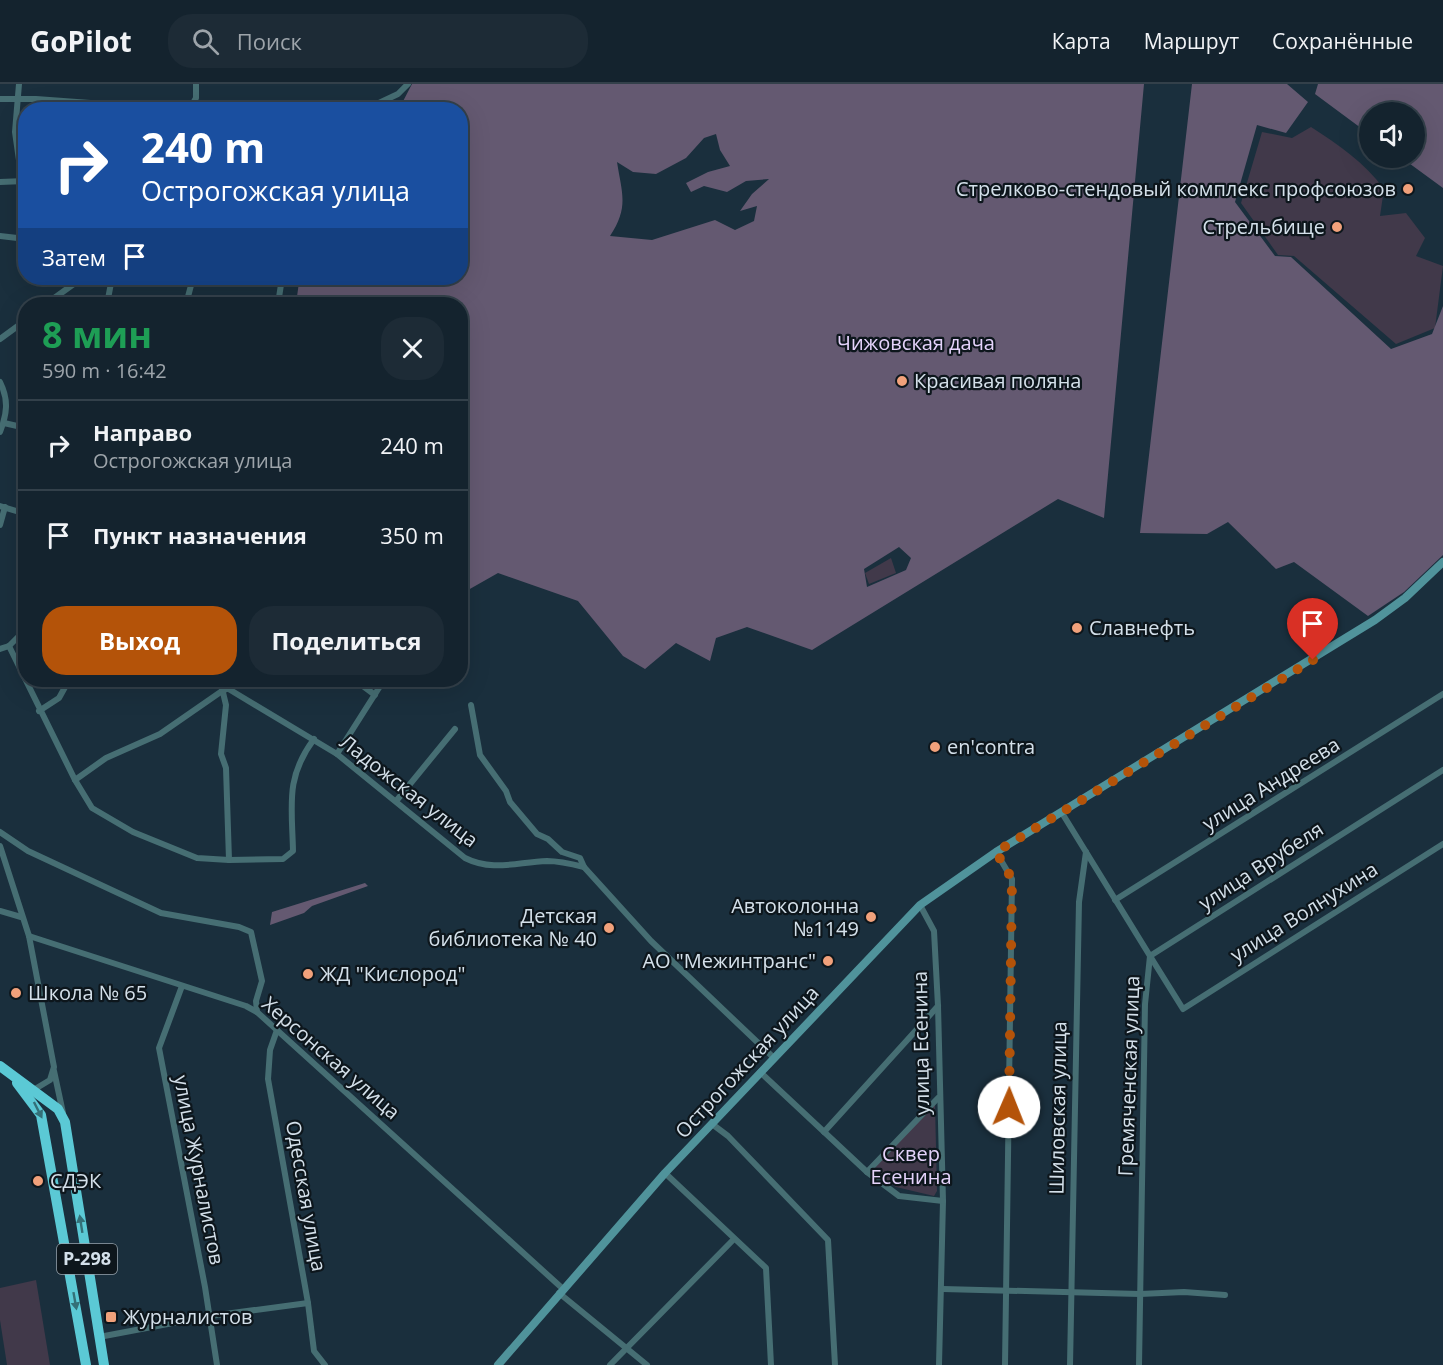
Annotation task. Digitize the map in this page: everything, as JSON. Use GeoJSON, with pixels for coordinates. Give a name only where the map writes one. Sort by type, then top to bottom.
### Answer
{"type":"FeatureCollection","features":[{"type":"Feature","properties":{"kind":"highway","name":"Р-298"},"geometry":{"type":"LineString","coordinates":[[0,1066],[35,1089],[58,1109],[65,1122],[104,1365]]}},
{"type":"Feature","properties":{"kind":"highway","name":"Р-298"},"geometry":{"type":"LineString","coordinates":[[0,1066],[24,1090],[42,1114],[86,1365]]}},
{"type":"Feature","properties":{"kind":"street"},"geometry":{"type":"LineString","coordinates":[[18,148],[15,132],[19,84]]}},
{"type":"Feature","properties":{"kind":"street"},"geometry":{"type":"LineString","coordinates":[[193,102],[196,98],[196,84]]}},
{"type":"Feature","properties":{"kind":"street"},"geometry":{"type":"LineString","coordinates":[[380,102],[398,93],[408,84]]}},
{"type":"Feature","properties":{"kind":"street"},"geometry":{"type":"LineString","coordinates":[[0,99],[64,102]]}},
{"type":"Feature","properties":{"kind":"street"},"geometry":{"type":"LineString","coordinates":[[0,182],[18,181]]}},
{"type":"Feature","properties":{"kind":"street"},"geometry":{"type":"LineString","coordinates":[[0,236],[18,238]]}},
{"type":"Feature","properties":{"kind":"street"},"geometry":{"type":"LineString","coordinates":[[56,297],[72,285]]}},
{"type":"Feature","properties":{"kind":"street"},"geometry":{"type":"LineString","coordinates":[[0,339],[18,326]]}},
{"type":"Feature","properties":{"kind":"street"},"geometry":{"type":"LineString","coordinates":[[0,382],[5,393],[7,409],[0,432]]}},
{"type":"Feature","properties":{"kind":"street"},"geometry":{"type":"LineString","coordinates":[[4,423],[18,426]]}},
{"type":"Feature","properties":{"kind":"street"},"geometry":{"type":"LineString","coordinates":[[0,525],[3,506],[18,511]]}},
{"type":"Feature","properties":{"kind":"street","name":"Острогожская улица"},"geometry":{"type":"LineString","coordinates":[[498,1365],[665,1173],[920,905],[996,852],[1375,620],[1405,598],[1443,562]]}},
{"type":"Feature","properties":{"kind":"street"},"geometry":{"type":"LineString","coordinates":[[0,649],[9,646],[18,637]]}},
{"type":"Feature","properties":{"kind":"street"},"geometry":{"type":"LineString","coordinates":[[9,646],[18,666]]}},
{"type":"Feature","properties":{"kind":"street"},"geometry":{"type":"LineString","coordinates":[[28,687],[75,780],[92,808],[133,832],[198,858],[283,859],[290,856],[292,851],[291,787],[294,770],[314,739]]}},
{"type":"Feature","properties":{"kind":"street"},"geometry":{"type":"LineString","coordinates":[[39,711],[58,698],[65,687]]}},
{"type":"Feature","properties":{"kind":"street"},"geometry":{"type":"LineString","coordinates":[[223,687],[226,705],[221,754],[226,768],[229,860]]}},
{"type":"Feature","properties":{"kind":"street"},"geometry":{"type":"LineString","coordinates":[[75,780],[106,758],[160,734],[231,687]]}},
{"type":"Feature","properties":{"kind":"street"},"geometry":{"type":"LineString","coordinates":[[364,687],[375,695]]}},
{"type":"Feature","properties":{"kind":"street"},"geometry":{"type":"LineString","coordinates":[[337,754],[380,687]]}},
{"type":"Feature","properties":{"kind":"street","name":"Ладожская улица"},"geometry":{"type":"LineString","coordinates":[[224,690],[337,754],[397,800],[456,851],[479,865],[495,867],[549,861],[584,867]]}},
{"type":"Feature","properties":{"kind":"street","name":"улица Андреева"},"geometry":{"type":"LineString","coordinates":[[1115,900],[1443,694]]}},
{"type":"Feature","properties":{"kind":"street"},"geometry":{"type":"LineString","coordinates":[[471,705],[480,755],[506,791],[510,802],[537,834],[548,839],[562,852],[580,858],[584,867],[651,941],[774,1058]]}},
{"type":"Feature","properties":{"kind":"street"},"geometry":{"type":"LineString","coordinates":[[397,800],[454,729]]}},
{"type":"Feature","properties":{"kind":"street","name":"улица Врубеля"},"geometry":{"type":"LineString","coordinates":[[1150,956],[1443,770]]}},
{"type":"Feature","properties":{"kind":"street","name":"Гремяченская улица"},"geometry":{"type":"LineString","coordinates":[[1062,813],[1150,956],[1145,1004],[1139,1365]]}},
{"type":"Feature","properties":{"kind":"street"},"geometry":{"type":"LineString","coordinates":[[0,832],[28,851],[161,913],[239,927],[250,932],[262,981],[256,1001],[257,1012]]}},
{"type":"Feature","properties":{"kind":"street","name":"улица Волнухина"},"geometry":{"type":"LineString","coordinates":[[1150,956],[1183,1009],[1443,844]]}},
{"type":"Feature","properties":{"kind":"street"},"geometry":{"type":"LineString","coordinates":[[0,846],[29,936],[65,1122]]}},
{"type":"Feature","properties":{"kind":"street"},"geometry":{"type":"LineString","coordinates":[[996,852],[1012,879],[1005,1365]]}},
{"type":"Feature","properties":{"kind":"street","name":"Шиловская улица"},"geometry":{"type":"LineString","coordinates":[[1070,1365],[1079,902],[1086,852]]}},
{"type":"Feature","properties":{"kind":"street","name":"улица Есенина"},"geometry":{"type":"LineString","coordinates":[[920,905],[934,931],[938,1006],[938,1098],[943,1201],[943,1289],[939,1365]]}},
{"type":"Feature","properties":{"kind":"street"},"geometry":{"type":"LineString","coordinates":[[0,911],[21,917]]}},
{"type":"Feature","properties":{"kind":"street","name":"Херсонская улица"},"geometry":{"type":"LineString","coordinates":[[29,936],[246,1006],[257,1012],[624,1349],[647,1365]]}},
{"type":"Feature","properties":{"kind":"street","name":"улица Журналистов"},"geometry":{"type":"LineString","coordinates":[[182,986],[159,1048],[210,1316],[217,1365]]}},
{"type":"Feature","properties":{"kind":"street"},"geometry":{"type":"LineString","coordinates":[[824,1132],[938,1006]]}},
{"type":"Feature","properties":{"kind":"street","name":"Одесская улица"},"geometry":{"type":"LineString","coordinates":[[277,1030],[270,1050],[268,1079],[308,1303],[314,1351],[325,1365]]}},
{"type":"Feature","properties":{"kind":"street"},"geometry":{"type":"LineString","coordinates":[[35,1089],[50,1080],[54,1067]]}},
{"type":"Feature","properties":{"kind":"street"},"geometry":{"type":"LineString","coordinates":[[760,1072],[867,1172],[899,1196],[943,1201]]}},
{"type":"Feature","properties":{"kind":"street"},"geometry":{"type":"LineString","coordinates":[[867,1172],[938,1098]]}},
{"type":"Feature","properties":{"kind":"street"},"geometry":{"type":"LineString","coordinates":[[712,1124],[728,1136],[828,1240],[835,1365]]}},
{"type":"Feature","properties":{"kind":"street"},"geometry":{"type":"LineString","coordinates":[[665,1173],[766,1268],[771,1365]]}},
{"type":"Feature","properties":{"kind":"street"},"geometry":{"type":"LineString","coordinates":[[610,1365],[734,1239]]}},
{"type":"Feature","properties":{"kind":"street"},"geometry":{"type":"LineString","coordinates":[[943,1289],[1140,1294],[1184,1292],[1226,1295]]}},
{"type":"Feature","properties":{"kind":"street"},"geometry":{"type":"LineString","coordinates":[[99,1337],[210,1316],[308,1303]]}},
{"type":"Feature","properties":{"kind":"green space","name":"Чижовская дача"},"geometry":{"type":"Polygon","coordinates":[[[412,84],[1144,84],[1104,518],[1058,499],[812,650],[747,627],[716,638],[710,661],[676,643],[645,669],[623,656],[578,601],[498,573],[468,590],[468,297],[297,297],[299,285],[468,285],[468,102],[403,102],[412,84]],[[716,134],[704,138],[686,158],[656,174],[633,172],[617,162],[623,200],[620,217],[610,236],[652,240],[715,220],[735,230],[754,221],[757,206],[740,211],[752,194],[769,179],[746,181],[727,192],[704,186],[691,192],[686,183],[708,172],[730,166],[720,150],[716,134]],[[899,547],[864,569],[867,587],[906,570],[911,558],[899,547]]]}},
{"type":"Feature","properties":{"kind":"green space"},"geometry":{"type":"Polygon","coordinates":[[[1192,84],[1287,84],[1308,102],[1286,133],[1257,125],[1235,202],[1275,256],[1291,257],[1391,349],[1432,334],[1443,306],[1443,555],[1404,592],[1368,616],[1294,562],[1276,569],[1228,522],[1207,534],[1140,533],[1192,84]]]}},
{"type":"Feature","properties":{"kind":"green space"},"geometry":{"type":"Polygon","coordinates":[[[1318,84],[1443,84],[1443,188],[1416,168],[1425,168],[1425,102],[1359,102],[1359,127],[1315,94],[1318,84]]]}},
{"type":"Feature","properties":{"kind":"green space","name":"Стрельбище"},"geometry":{"type":"Polygon","coordinates":[[[1311,127],[1341,147],[1359,162],[1359,168],[1365,168],[1384,189],[1380,216],[1406,213],[1425,238],[1416,256],[1443,266],[1435,328],[1396,344],[1294,256],[1278,255],[1241,203],[1262,132],[1292,138],[1311,127]]]}},
{"type":"Feature","properties":{"kind":"green space"},"geometry":{"type":"Polygon","coordinates":[[[891,558],[896,573],[869,584],[865,573],[891,558]]]}},
{"type":"Feature","properties":{"kind":"green space"},"geometry":{"type":"Polygon","coordinates":[[[365,883],[368,886],[312,906],[304,913],[270,925],[272,912],[365,883]]]}},
{"type":"Feature","properties":{"kind":"green space","name":"Сквер Есенина"},"geometry":{"type":"Polygon","coordinates":[[[935,1104],[937,1191],[934,1196],[896,1187],[871,1170],[935,1104]]]}},
{"type":"Feature","properties":{"kind":"green space"},"geometry":{"type":"Polygon","coordinates":[[[36,1280],[50,1365],[7,1365],[0,1320],[0,1288],[36,1280]]]}},
{"type":"Feature","properties":{"kind":"place","name":"Стрелково-стендовый комплекс профсоюзов"},"geometry":{"type":"Point","coordinates":[1408,189]}},
{"type":"Feature","properties":{"kind":"place","name":"Стрельбище"},"geometry":{"type":"Point","coordinates":[1337,227]}},
{"type":"Feature","properties":{"kind":"place","name":"Красивая поляна"},"geometry":{"type":"Point","coordinates":[902,381]}},
{"type":"Feature","properties":{"kind":"place","name":"Cлавнефть"},"geometry":{"type":"Point","coordinates":[1077,628]}},
{"type":"Feature","properties":{"kind":"place","name":"en'contra"},"geometry":{"type":"Point","coordinates":[935,747]}},
{"type":"Feature","properties":{"kind":"place","name":"Автоколонна №1149"},"geometry":{"type":"Point","coordinates":[871,917]}},
{"type":"Feature","properties":{"kind":"place","name":"Детская библиотека № 40"},"geometry":{"type":"Point","coordinates":[609,928]}},
{"type":"Feature","properties":{"kind":"place","name":"АО \"Межинтранс\""},"geometry":{"type":"Point","coordinates":[828,961]}},
{"type":"Feature","properties":{"kind":"place","name":"ЖД \"Кислород\""},"geometry":{"type":"Point","coordinates":[308,974]}},
{"type":"Feature","properties":{"kind":"place","name":"Школа № 65"},"geometry":{"type":"Point","coordinates":[16,993]}},
{"type":"Feature","properties":{"kind":"place","name":"СДЭК"},"geometry":{"type":"Point","coordinates":[38,1181]}},
{"type":"Feature","properties":{"kind":"place","name":"Журналистов"},"geometry":{"type":"Point","coordinates":[111,1317]}},
{"type":"Feature","properties":{"kind":"route"},"geometry":{"type":"LineString","coordinates":[[1009,1107],[1012,879],[996,852],[1313,660]]}}]}
